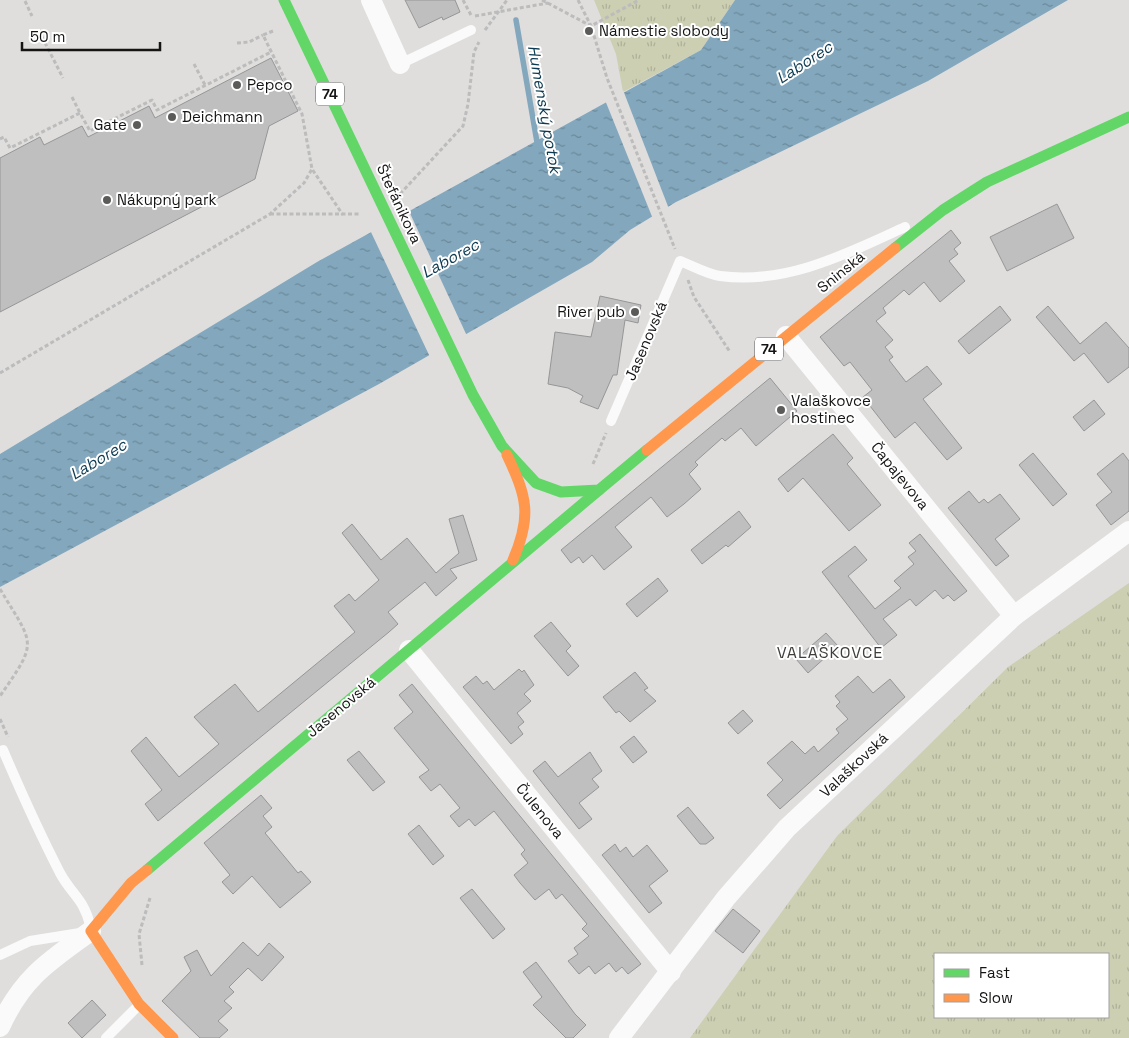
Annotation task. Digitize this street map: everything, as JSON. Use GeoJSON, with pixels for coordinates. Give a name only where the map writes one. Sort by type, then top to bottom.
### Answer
{"type":"FeatureCollection","features":[{"type":"Feature","properties":{"kind":"main road","name":"Štefánikova"},"geometry":{"type":"LineString","coordinates":[[284,0],[473,395],[502,446]]}},
{"type":"Feature","properties":{"kind":"main road","name":"Sninská"},"geometry":{"type":"LineString","coordinates":[[599,490],[942,210],[987,182],[1127,121]]}},
{"type":"Feature","properties":{"kind":"main road","name":"74"},"geometry":{"type":"LineString","coordinates":[[502,446],[536,483],[547,489],[576,493],[599,490]]}},
{"type":"Feature","properties":{"kind":"main road"},"geometry":{"type":"LineString","coordinates":[[502,446],[521,483],[528,512],[524,537],[511,564]]}},
{"type":"Feature","properties":{"kind":"main road","name":"Jasenovská"},"geometry":{"type":"LineString","coordinates":[[91,931],[131,883],[599,490]]}},
{"type":"Feature","properties":{"kind":"main road"},"geometry":{"type":"LineString","coordinates":[[91,931],[139,1004],[173,1038]]}},
{"type":"Feature","properties":{"kind":"street"},"geometry":{"type":"LineString","coordinates":[[371,0],[400,64]]}},
{"type":"Feature","properties":{"kind":"street","name":"Čapajevova"},"geometry":{"type":"LineString","coordinates":[[786,336],[1014,616]]}},
{"type":"Feature","properties":{"kind":"street","name":"Valaškovská"},"geometry":{"type":"LineString","coordinates":[[619,1038],[726,898],[787,828],[1014,616],[1129,531]]}},
{"type":"Feature","properties":{"kind":"street","name":"Čulenova"},"geometry":{"type":"LineString","coordinates":[[409,650],[671,972]]}},
{"type":"Feature","properties":{"kind":"street","name":"Jasenovská"},"geometry":{"type":"LineString","coordinates":[[0,1027],[11,1001],[45,962],[91,931]]}},
{"type":"Feature","properties":{"kind":"lane"},"geometry":{"type":"LineString","coordinates":[[400,64],[471,30]]}},
{"type":"Feature","properties":{"kind":"lane"},"geometry":{"type":"LineString","coordinates":[[680,261],[718,276],[764,278],[826,263],[942,210]]}},
{"type":"Feature","properties":{"kind":"lane","name":"Jasenovská"},"geometry":{"type":"LineString","coordinates":[[611,421],[680,261]]}},
{"type":"Feature","properties":{"kind":"lane"},"geometry":{"type":"LineString","coordinates":[[0,955],[30,941],[91,931],[86,908],[65,881],[36,826],[3,750]]}},
{"type":"Feature","properties":{"kind":"lane"},"geometry":{"type":"LineString","coordinates":[[106,1038],[139,1004]]}},
{"type":"Feature","properties":{"kind":"path"},"geometry":{"type":"LineString","coordinates":[[463,126],[468,104],[474,52],[496,12],[507,0]]}},
{"type":"Feature","properties":{"kind":"path"},"geometry":{"type":"LineString","coordinates":[[542,0],[591,26]]}},
{"type":"Feature","properties":{"kind":"path"},"geometry":{"type":"LineString","coordinates":[[578,0],[591,26],[607,78],[672,243]]}},
{"type":"Feature","properties":{"kind":"path"},"geometry":{"type":"LineString","coordinates":[[591,26],[639,0]]}},
{"type":"Feature","properties":{"kind":"path"},"geometry":{"type":"LineString","coordinates":[[24,1],[32,16]]}},
{"type":"Feature","properties":{"kind":"path"},"geometry":{"type":"LineString","coordinates":[[472,17],[548,3]]}},
{"type":"Feature","properties":{"kind":"path"},"geometry":{"type":"LineString","coordinates":[[39,30],[63,78]]}},
{"type":"Feature","properties":{"kind":"path"},"geometry":{"type":"LineString","coordinates":[[237,43],[249,42],[273,30]]}},
{"type":"Feature","properties":{"kind":"path"},"geometry":{"type":"LineString","coordinates":[[263,35],[302,114],[312,169],[343,215]]}},
{"type":"Feature","properties":{"kind":"path"},"geometry":{"type":"LineString","coordinates":[[72,97],[90,131],[152,100],[158,110],[271,52]]}},
{"type":"Feature","properties":{"kind":"path"},"geometry":{"type":"LineString","coordinates":[[194,64],[205,86]]}},
{"type":"Feature","properties":{"kind":"path"},"geometry":{"type":"LineString","coordinates":[[0,139],[4,137],[10,148],[80,112]]}},
{"type":"Feature","properties":{"kind":"path"},"geometry":{"type":"LineString","coordinates":[[0,373],[270,214],[304,183],[312,169]]}},
{"type":"Feature","properties":{"kind":"path"},"geometry":{"type":"LineString","coordinates":[[680,261],[694,296],[735,359]]}},
{"type":"Feature","properties":{"kind":"path"},"geometry":{"type":"LineString","coordinates":[[592,468],[611,421]]}},
{"type":"Feature","properties":{"kind":"path"},"geometry":{"type":"LineString","coordinates":[[0,589],[26,632],[29,646],[25,660],[0,696]]}},
{"type":"Feature","properties":{"kind":"path"},"geometry":{"type":"LineString","coordinates":[[144,974],[139,934],[150,897]]}},
{"type":"Feature","properties":{"kind":"green space"},"geometry":{"type":"Polygon","coordinates":[[[594,0],[735,0],[701,50],[623,92],[616,54],[594,0]]]}},
{"type":"Feature","properties":{"kind":"green space"},"geometry":{"type":"Polygon","coordinates":[[[1129,583],[1129,1038],[690,1038],[837,836],[1008,667],[1129,583]]]}},
{"type":"Feature","properties":{"kind":"water","name":"Laborec"},"geometry":{"type":"Polygon","coordinates":[[[735,0],[1068,0],[928,81],[676,202],[630,230],[592,262],[379,384],[0,587],[0,454],[317,262],[701,50],[735,0]]]}},
{"type":"Feature","properties":{"kind":"pier"},"geometry":{"type":"Polygon","coordinates":[[[623,90],[669,209],[653,219],[605,100],[623,90]]]}},
{"type":"Feature","properties":{"kind":"pier"},"geometry":{"type":"Polygon","coordinates":[[[408,209],[467,336],[430,357],[370,230],[408,209]]]}},
{"type":"Feature","properties":{"kind":"building"},"geometry":{"type":"Polygon","coordinates":[[[405,0],[455,0],[460,12],[443,20],[442,17],[419,28],[405,0]]]}},
{"type":"Feature","properties":{"kind":"building","name":"Nákupný park"},"geometry":{"type":"Polygon","coordinates":[[[271,58],[298,111],[269,126],[255,179],[0,312],[0,158],[40,137],[44,145],[82,126],[88,137],[149,106],[155,118],[271,58]]]}},
{"type":"Feature","properties":{"kind":"building"},"geometry":{"type":"Polygon","coordinates":[[[1057,204],[1074,238],[1007,271],[990,237],[1057,204]]]}},
{"type":"Feature","properties":{"kind":"building"},"geometry":{"type":"Polygon","coordinates":[[[951,230],[961,243],[954,249],[958,254],[949,261],[965,281],[940,302],[924,282],[909,295],[904,290],[883,308],[886,313],[876,321],[893,340],[885,347],[893,357],[889,360],[906,382],[927,366],[942,384],[923,399],[962,448],[947,460],[915,422],[895,438],[863,397],[872,390],[850,362],[844,366],[820,337],[951,230]]]}},
{"type":"Feature","properties":{"kind":"building"},"geometry":{"type":"Polygon","coordinates":[[[600,296],[641,305],[638,323],[625,320],[617,375],[613,375],[598,409],[580,402],[583,396],[568,388],[548,384],[555,332],[591,337],[600,296]]]}},
{"type":"Feature","properties":{"kind":"building"},"geometry":{"type":"Polygon","coordinates":[[[1000,306],[1011,320],[969,354],[958,341],[1000,306]]]}},
{"type":"Feature","properties":{"kind":"building"},"geometry":{"type":"Polygon","coordinates":[[[1048,306],[1080,344],[1106,322],[1129,348],[1129,367],[1108,383],[1084,353],[1074,361],[1036,317],[1048,306]]]}},
{"type":"Feature","properties":{"kind":"building"},"geometry":{"type":"Polygon","coordinates":[[[770,378],[797,411],[756,446],[741,428],[725,441],[722,438],[695,462],[698,465],[689,474],[701,489],[684,504],[667,517],[651,497],[615,527],[632,547],[604,570],[592,555],[583,563],[579,557],[571,563],[561,550],[770,378]]]}},
{"type":"Feature","properties":{"kind":"building"},"geometry":{"type":"Polygon","coordinates":[[[1094,400],[1105,414],[1084,431],[1073,417],[1094,400]]]}},
{"type":"Feature","properties":{"kind":"building"},"geometry":{"type":"Polygon","coordinates":[[[833,434],[853,458],[847,464],[881,505],[849,531],[803,478],[788,492],[778,479],[833,434]]]}},
{"type":"Feature","properties":{"kind":"building"},"geometry":{"type":"Polygon","coordinates":[[[1033,453],[1067,494],[1053,506],[1019,465],[1033,453]]]}},
{"type":"Feature","properties":{"kind":"building"},"geometry":{"type":"Polygon","coordinates":[[[1123,453],[1129,461],[1129,511],[1111,525],[1096,505],[1112,492],[1097,474],[1123,453]]]}},
{"type":"Feature","properties":{"kind":"building"},"geometry":{"type":"Polygon","coordinates":[[[969,491],[979,503],[984,499],[988,503],[1000,494],[1020,519],[995,539],[1009,556],[996,566],[948,508],[969,491]]]}},
{"type":"Feature","properties":{"kind":"building"},"geometry":{"type":"Polygon","coordinates":[[[739,511],[751,527],[728,547],[726,545],[702,564],[691,550],[739,511]]]}},
{"type":"Feature","properties":{"kind":"building"},"geometry":{"type":"Polygon","coordinates":[[[463,515],[477,560],[450,569],[457,578],[436,596],[425,582],[388,612],[398,624],[158,821],[145,804],[162,790],[131,751],[146,737],[179,777],[219,744],[194,717],[235,684],[258,712],[355,632],[334,606],[349,594],[355,601],[379,580],[342,533],[352,524],[381,560],[407,538],[436,573],[459,553],[449,519],[463,515]]]}},
{"type":"Feature","properties":{"kind":"building"},"geometry":{"type":"Polygon","coordinates":[[[920,534],[967,591],[954,601],[948,595],[943,599],[935,590],[916,606],[910,599],[883,619],[897,635],[881,648],[822,572],[855,546],[867,560],[848,576],[875,609],[901,588],[894,581],[914,564],[908,557],[916,551],[909,543],[920,534]]]}},
{"type":"Feature","properties":{"kind":"building"},"geometry":{"type":"Polygon","coordinates":[[[658,578],[668,591],[637,617],[626,604],[658,578]]]}},
{"type":"Feature","properties":{"kind":"building"},"geometry":{"type":"Polygon","coordinates":[[[551,622],[571,646],[566,651],[579,666],[568,676],[534,636],[551,622]]]}},
{"type":"Feature","properties":{"kind":"building"},"geometry":{"type":"Polygon","coordinates":[[[826,633],[838,646],[808,673],[796,659],[826,633]]]}},
{"type":"Feature","properties":{"kind":"building"},"geometry":{"type":"Polygon","coordinates":[[[519,669],[522,672],[524,670],[534,685],[524,694],[531,701],[517,713],[524,722],[518,727],[523,734],[511,744],[463,687],[476,676],[483,684],[487,681],[494,690],[519,669]]]}},
{"type":"Feature","properties":{"kind":"building"},"geometry":{"type":"Polygon","coordinates":[[[635,672],[648,688],[644,690],[656,701],[630,722],[619,711],[616,713],[603,697],[635,672]]]}},
{"type":"Feature","properties":{"kind":"building"},"geometry":{"type":"Polygon","coordinates":[[[858,676],[873,693],[890,679],[905,697],[780,809],[767,795],[783,780],[767,763],[792,741],[805,754],[814,746],[818,752],[839,733],[836,729],[848,719],[836,706],[840,702],[835,696],[858,676]]]}},
{"type":"Feature","properties":{"kind":"building"},"geometry":{"type":"Polygon","coordinates":[[[412,684],[641,964],[628,974],[622,967],[616,972],[609,963],[595,974],[589,966],[579,974],[568,961],[578,954],[574,948],[589,936],[582,929],[587,924],[562,894],[556,899],[549,889],[535,900],[520,883],[514,875],[528,863],[521,854],[525,850],[494,811],[475,826],[469,819],[459,827],[450,816],[460,808],[440,784],[431,791],[419,777],[429,770],[394,728],[413,712],[399,695],[412,684]]]}},
{"type":"Feature","properties":{"kind":"building"},"geometry":{"type":"Polygon","coordinates":[[[743,710],[753,721],[738,734],[728,723],[743,710]]]}},
{"type":"Feature","properties":{"kind":"building"},"geometry":{"type":"Polygon","coordinates":[[[634,736],[647,752],[633,763],[620,747],[634,736]]]}},
{"type":"Feature","properties":{"kind":"building"},"geometry":{"type":"Polygon","coordinates":[[[359,751],[385,782],[373,791],[347,760],[359,751]]]}},
{"type":"Feature","properties":{"kind":"building"},"geometry":{"type":"Polygon","coordinates":[[[590,752],[602,771],[592,779],[599,787],[579,803],[592,819],[579,829],[533,771],[545,761],[558,777],[590,752]]]}},
{"type":"Feature","properties":{"kind":"building"},"geometry":{"type":"Polygon","coordinates":[[[261,795],[272,808],[263,816],[272,827],[265,833],[298,873],[301,871],[311,882],[280,908],[252,876],[233,894],[222,882],[230,875],[204,843],[261,795]]]}},
{"type":"Feature","properties":{"kind":"building"},"geometry":{"type":"Polygon","coordinates":[[[688,807],[714,838],[706,844],[700,844],[677,816],[688,807]]]}},
{"type":"Feature","properties":{"kind":"building"},"geometry":{"type":"Polygon","coordinates":[[[419,825],[444,856],[433,865],[408,834],[419,825]]]}},
{"type":"Feature","properties":{"kind":"building"},"geometry":{"type":"Polygon","coordinates":[[[615,844],[620,852],[626,847],[633,857],[647,845],[668,871],[649,886],[662,903],[649,913],[602,855],[615,844]]]}},
{"type":"Feature","properties":{"kind":"building"},"geometry":{"type":"Polygon","coordinates":[[[472,889],[505,929],[493,939],[460,898],[472,889]]]}},
{"type":"Feature","properties":{"kind":"building"},"geometry":{"type":"Polygon","coordinates":[[[733,909],[760,931],[743,953],[715,931],[733,909]]]}},
{"type":"Feature","properties":{"kind":"building"},"geometry":{"type":"Polygon","coordinates":[[[243,942],[258,956],[269,943],[284,957],[262,981],[248,968],[229,987],[234,992],[224,1001],[232,1008],[218,1021],[228,1030],[219,1038],[200,1038],[162,1001],[191,971],[184,957],[197,950],[211,976],[243,942]]]}},
{"type":"Feature","properties":{"kind":"building"},"geometry":{"type":"Polygon","coordinates":[[[536,962],[575,1014],[586,1025],[573,1038],[566,1038],[533,1005],[542,997],[523,972],[536,962]]]}},
{"type":"Feature","properties":{"kind":"building"},"geometry":{"type":"Polygon","coordinates":[[[92,1000],[106,1015],[82,1038],[68,1023],[92,1000]]]}},
{"type":"Feature","properties":{"kind":"waterway","name":"Humenský potok"},"geometry":{"type":"LineString","coordinates":[[516,20],[538,148]]}},
{"type":"Feature","properties":{"kind":"traffic: fast"},"geometry":{"type":"LineString","coordinates":[[284,0],[473,395],[502,446],[536,483],[561,492],[599,490],[647,450]]}},
{"type":"Feature","properties":{"kind":"traffic: fast"},"geometry":{"type":"LineString","coordinates":[[895,248],[943,210],[987,182],[1129,117]]}},
{"type":"Feature","properties":{"kind":"traffic: fast"},"geometry":{"type":"LineString","coordinates":[[147,870],[599,490]]}},
{"type":"Feature","properties":{"kind":"traffic: slow"},"geometry":{"type":"LineString","coordinates":[[647,450],[895,248]]}},
{"type":"Feature","properties":{"kind":"traffic: slow"},"geometry":{"type":"LineString","coordinates":[[507,455],[519,483],[525,507],[523,531],[513,560]]}},
{"type":"Feature","properties":{"kind":"traffic: slow"},"geometry":{"type":"LineString","coordinates":[[147,870],[131,883],[91,931],[139,1004],[173,1038]]}},
{"type":"Feature","properties":{"kind":"place","name":"Námestie slobody"},"geometry":{"type":"Point","coordinates":[589,31]}},
{"type":"Feature","properties":{"kind":"place","name":"Pepco"},"geometry":{"type":"Point","coordinates":[237,85]}},
{"type":"Feature","properties":{"kind":"place","name":"Deichmann"},"geometry":{"type":"Point","coordinates":[172,117]}},
{"type":"Feature","properties":{"kind":"place","name":"Gate"},"geometry":{"type":"Point","coordinates":[137,125]}},
{"type":"Feature","properties":{"kind":"place","name":"Nákupný park"},"geometry":{"type":"Point","coordinates":[107,200]}},
{"type":"Feature","properties":{"kind":"place","name":"River pub"},"geometry":{"type":"Point","coordinates":[635,312]}},
{"type":"Feature","properties":{"kind":"place","name":"Valaškovce hostinec"},"geometry":{"type":"Point","coordinates":[781,410]}},
{"type":"Feature","properties":{"kind":"district","name":"VALAŠKOVCE"},"geometry":{"type":"Point","coordinates":[830,652]}}]}
